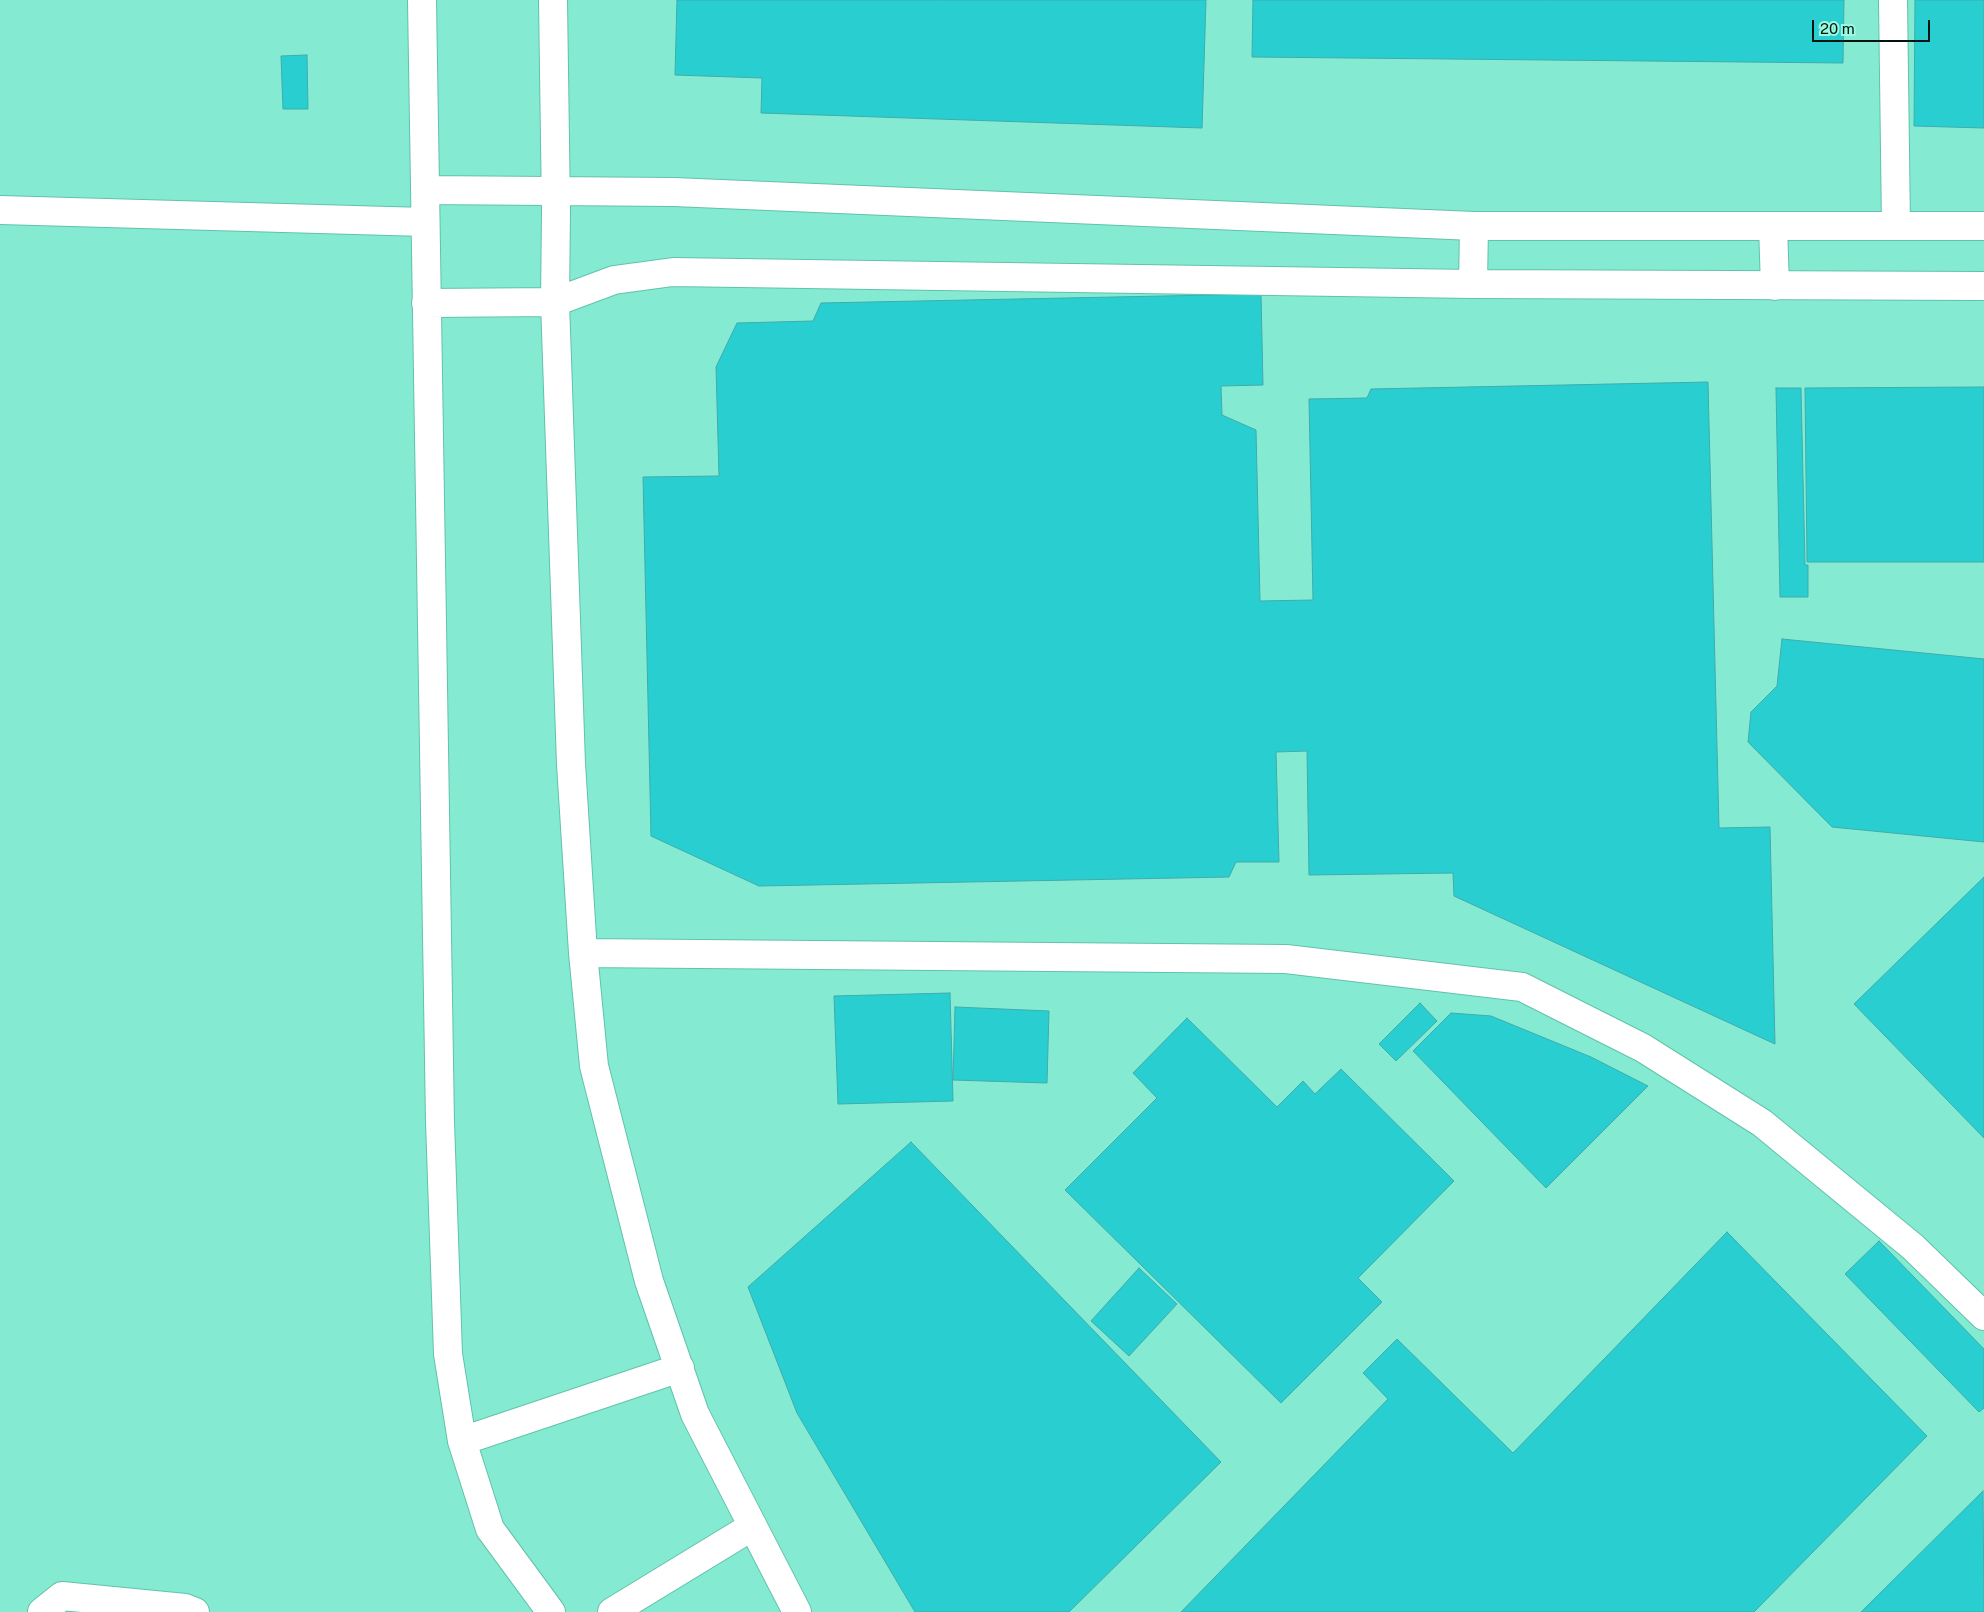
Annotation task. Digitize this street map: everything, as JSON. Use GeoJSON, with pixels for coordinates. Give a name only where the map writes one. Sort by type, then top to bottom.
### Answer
{"type":"FeatureCollection","features":[{"type":"Feature","properties":{"kind":"street"},"geometry":{"type":"LineString","coordinates":[[422,0],[440,1122],[448,1354],[462,1441],[490,1529],[551,1612]]}},
{"type":"Feature","properties":{"kind":"street"},"geometry":{"type":"LineString","coordinates":[[553,0],[556,191],[554,302],[571,764],[583,953],[594,1066],[649,1281],[695,1414],[797,1612]]}},
{"type":"Feature","properties":{"kind":"street"},"geometry":{"type":"LineString","coordinates":[[1893,0],[1896,226]]}},
{"type":"Feature","properties":{"kind":"street"},"geometry":{"type":"LineString","coordinates":[[425,190],[694,193],[1474,226],[1984,226]]}},
{"type":"Feature","properties":{"kind":"street"},"geometry":{"type":"LineString","coordinates":[[0,210],[425,222]]}},
{"type":"Feature","properties":{"kind":"street"},"geometry":{"type":"LineString","coordinates":[[1473,284],[1474,226]]}},
{"type":"Feature","properties":{"kind":"street"},"geometry":{"type":"LineString","coordinates":[[1773,226],[1775,286]]}},
{"type":"Feature","properties":{"kind":"street"},"geometry":{"type":"LineString","coordinates":[[426,303],[554,302],[614,280],[673,272],[1473,284],[1984,286]]}},
{"type":"Feature","properties":{"kind":"street"},"geometry":{"type":"LineString","coordinates":[[583,953],[1286,959],[1522,988],[1643,1048],[1762,1123],[1913,1247],[1984,1316]]}},
{"type":"Feature","properties":{"kind":"street"},"geometry":{"type":"LineString","coordinates":[[462,1441],[680,1368]]}},
{"type":"Feature","properties":{"kind":"street"},"geometry":{"type":"LineString","coordinates":[[612,1612],[753,1526]]}},
{"type":"Feature","properties":{"kind":"street"},"geometry":{"type":"LineString","coordinates":[[42,1612],[62,1596],[185,1608],[195,1612]]}},
{"type":"Feature","properties":{"kind":"shaded area"},"geometry":{"type":"Polygon","coordinates":[[[0,0],[1984,0],[1984,1612],[0,1612],[0,0]]]}},
{"type":"Feature","properties":{"kind":"building"},"geometry":{"type":"Polygon","coordinates":[[[677,0],[1206,0],[1202,128],[761,113],[762,78],[675,75],[677,0]]]}},
{"type":"Feature","properties":{"kind":"building"},"geometry":{"type":"Polygon","coordinates":[[[1253,0],[1844,0],[1843,63],[1252,57],[1253,0]]]}},
{"type":"Feature","properties":{"kind":"building"},"geometry":{"type":"Polygon","coordinates":[[[1915,0],[1984,0],[1984,128],[1914,126],[1915,0]]]}},
{"type":"Feature","properties":{"kind":"building"},"geometry":{"type":"Polygon","coordinates":[[[307,55],[308,109],[283,109],[281,56],[307,55]]]}},
{"type":"Feature","properties":{"kind":"building"},"geometry":{"type":"Polygon","coordinates":[[[1261,294],[1263,385],[1221,386],[1222,415],[1256,430],[1260,601],[1313,600],[1309,399],[1367,398],[1371,389],[1708,382],[1719,828],[1770,827],[1775,1044],[1454,896],[1453,873],[1309,875],[1307,751],[1276,752],[1279,862],[1236,862],[1229,877],[759,886],[651,836],[643,477],[719,476],[716,367],[737,323],[813,321],[821,303],[1261,294]]]}},
{"type":"Feature","properties":{"kind":"building"},"geometry":{"type":"Polygon","coordinates":[[[1984,387],[1984,562],[1807,562],[1805,388],[1984,387]]]}},
{"type":"Feature","properties":{"kind":"building"},"geometry":{"type":"Polygon","coordinates":[[[1776,388],[1801,388],[1805,565],[1808,565],[1808,597],[1780,597],[1776,388]]]}},
{"type":"Feature","properties":{"kind":"building"},"geometry":{"type":"Polygon","coordinates":[[[1782,639],[1984,659],[1984,842],[1832,827],[1748,742],[1751,712],[1777,686],[1782,639]]]}},
{"type":"Feature","properties":{"kind":"building"},"geometry":{"type":"Polygon","coordinates":[[[1984,877],[1984,1138],[1854,1004],[1984,877]]]}},
{"type":"Feature","properties":{"kind":"building"},"geometry":{"type":"Polygon","coordinates":[[[950,993],[953,1101],[838,1104],[834,996],[950,993]]]}},
{"type":"Feature","properties":{"kind":"building"},"geometry":{"type":"Polygon","coordinates":[[[1420,1003],[1437,1021],[1396,1061],[1379,1044],[1420,1003]]]}},
{"type":"Feature","properties":{"kind":"building"},"geometry":{"type":"Polygon","coordinates":[[[955,1007],[1049,1011],[1047,1083],[953,1080],[955,1007]]]}},
{"type":"Feature","properties":{"kind":"building"},"geometry":{"type":"Polygon","coordinates":[[[1451,1013],[1491,1016],[1591,1057],[1648,1086],[1546,1188],[1413,1051],[1451,1013]]]}},
{"type":"Feature","properties":{"kind":"building"},"geometry":{"type":"Polygon","coordinates":[[[1187,1018],[1277,1107],[1303,1081],[1315,1094],[1341,1069],[1454,1181],[1358,1278],[1382,1302],[1281,1403],[1065,1190],[1157,1098],[1133,1073],[1187,1018]]]}},
{"type":"Feature","properties":{"kind":"building"},"geometry":{"type":"Polygon","coordinates":[[[911,1142],[1221,1462],[1069,1612],[915,1612],[797,1413],[748,1287],[911,1142]]]}},
{"type":"Feature","properties":{"kind":"building"},"geometry":{"type":"Polygon","coordinates":[[[1727,1232],[1927,1436],[1754,1612],[1181,1612],[1388,1399],[1363,1373],[1397,1339],[1513,1453],[1727,1232]]]}},
{"type":"Feature","properties":{"kind":"building"},"geometry":{"type":"Polygon","coordinates":[[[1879,1241],[1984,1349],[1984,1408],[1979,1412],[1845,1274],[1879,1241]]]}},
{"type":"Feature","properties":{"kind":"building"},"geometry":{"type":"Polygon","coordinates":[[[1139,1268],[1177,1304],[1129,1356],[1091,1321],[1139,1268]]]}},
{"type":"Feature","properties":{"kind":"building"},"geometry":{"type":"Polygon","coordinates":[[[1983,1491],[1984,1612],[1861,1612],[1983,1491]]]}}]}
